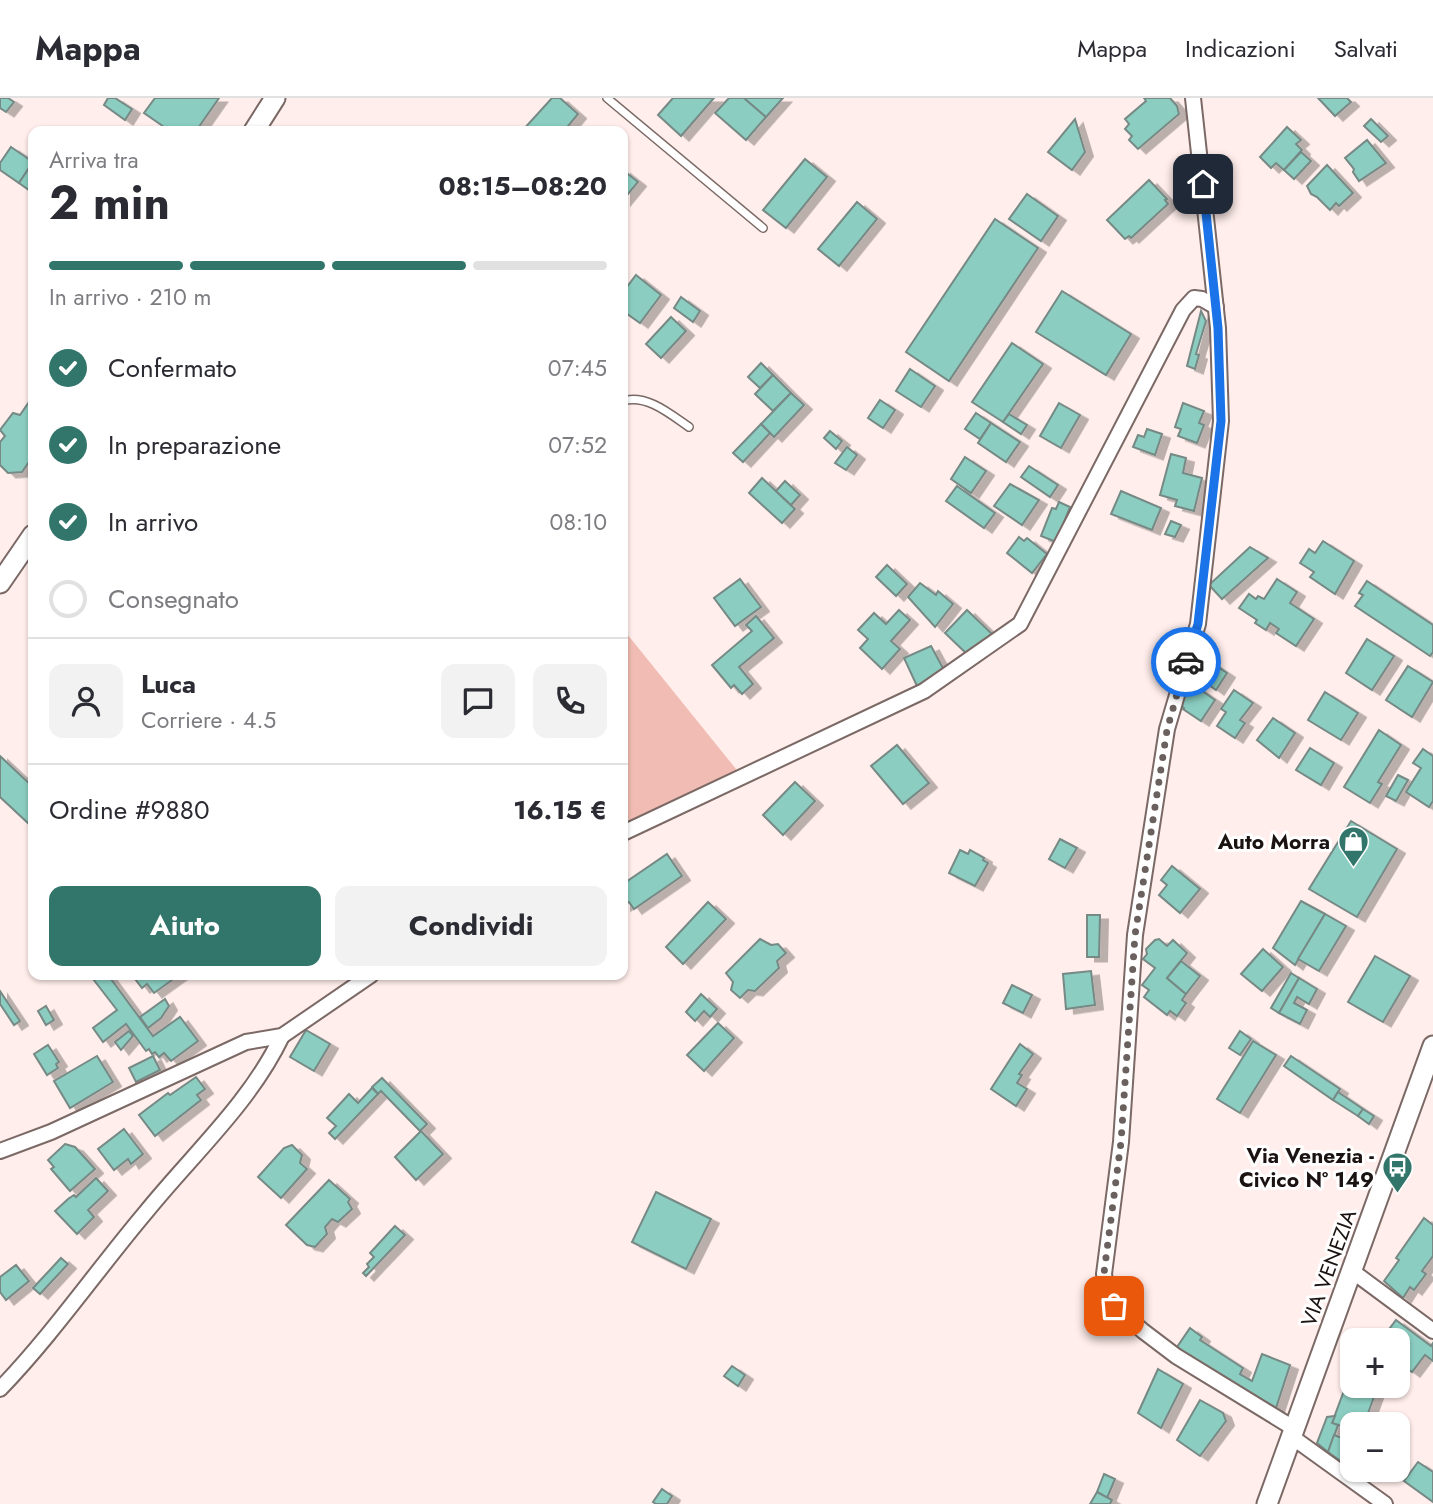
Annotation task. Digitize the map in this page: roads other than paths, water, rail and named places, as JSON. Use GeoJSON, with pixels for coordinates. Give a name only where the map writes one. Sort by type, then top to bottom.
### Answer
{"type":"FeatureCollection","features":[{"type":"Feature","properties":{"kind":"main road"},"geometry":{"type":"LineString","coordinates":[[257,126],[275,98]]}},
{"type":"Feature","properties":{"kind":"main road"},"geometry":{"type":"LineString","coordinates":[[0,583],[28,542]]}},
{"type":"Feature","properties":{"kind":"main road","name":"VIA VENEZIA"},"geometry":{"type":"LineString","coordinates":[[1267,1504],[1433,1046]]}},
{"type":"Feature","properties":{"kind":"street"},"geometry":{"type":"LineString","coordinates":[[1193,98],[1216,307],[1221,421],[1198,624],[1167,730],[1135,935],[1121,1142],[1104,1273],[1107,1294],[1114,1306],[1143,1331],[1176,1356],[1293,1433],[1385,1504]]}},
{"type":"Feature","properties":{"kind":"street"},"geometry":{"type":"LineString","coordinates":[[628,831],[924,691],[1020,624],[1183,310],[1194,298],[1202,299],[1216,307]]}},
{"type":"Feature","properties":{"kind":"street"},"geometry":{"type":"LineString","coordinates":[[0,1151],[51,1132],[246,1042],[282,1036],[364,980]]}},
{"type":"Feature","properties":{"kind":"street"},"geometry":{"type":"LineString","coordinates":[[0,1388],[53,1327],[145,1212],[252,1089],[282,1036]]}},
{"type":"Feature","properties":{"kind":"street"},"geometry":{"type":"LineString","coordinates":[[1353,1271],[1433,1331]]}},
{"type":"Feature","properties":{"kind":"lane"},"geometry":{"type":"LineString","coordinates":[[607,98],[763,228]]}},
{"type":"Feature","properties":{"kind":"lane"},"geometry":{"type":"LineString","coordinates":[[628,399],[658,405],[689,426]]}},
{"type":"Feature","properties":{"kind":"place","name":"Auto Morra"},"geometry":{"type":"Point","coordinates":[1353,869]}},
{"type":"Feature","properties":{"kind":"place","name":"Via Venezia - Civico N° 149"},"geometry":{"type":"Point","coordinates":[1397,1195]}}]}
